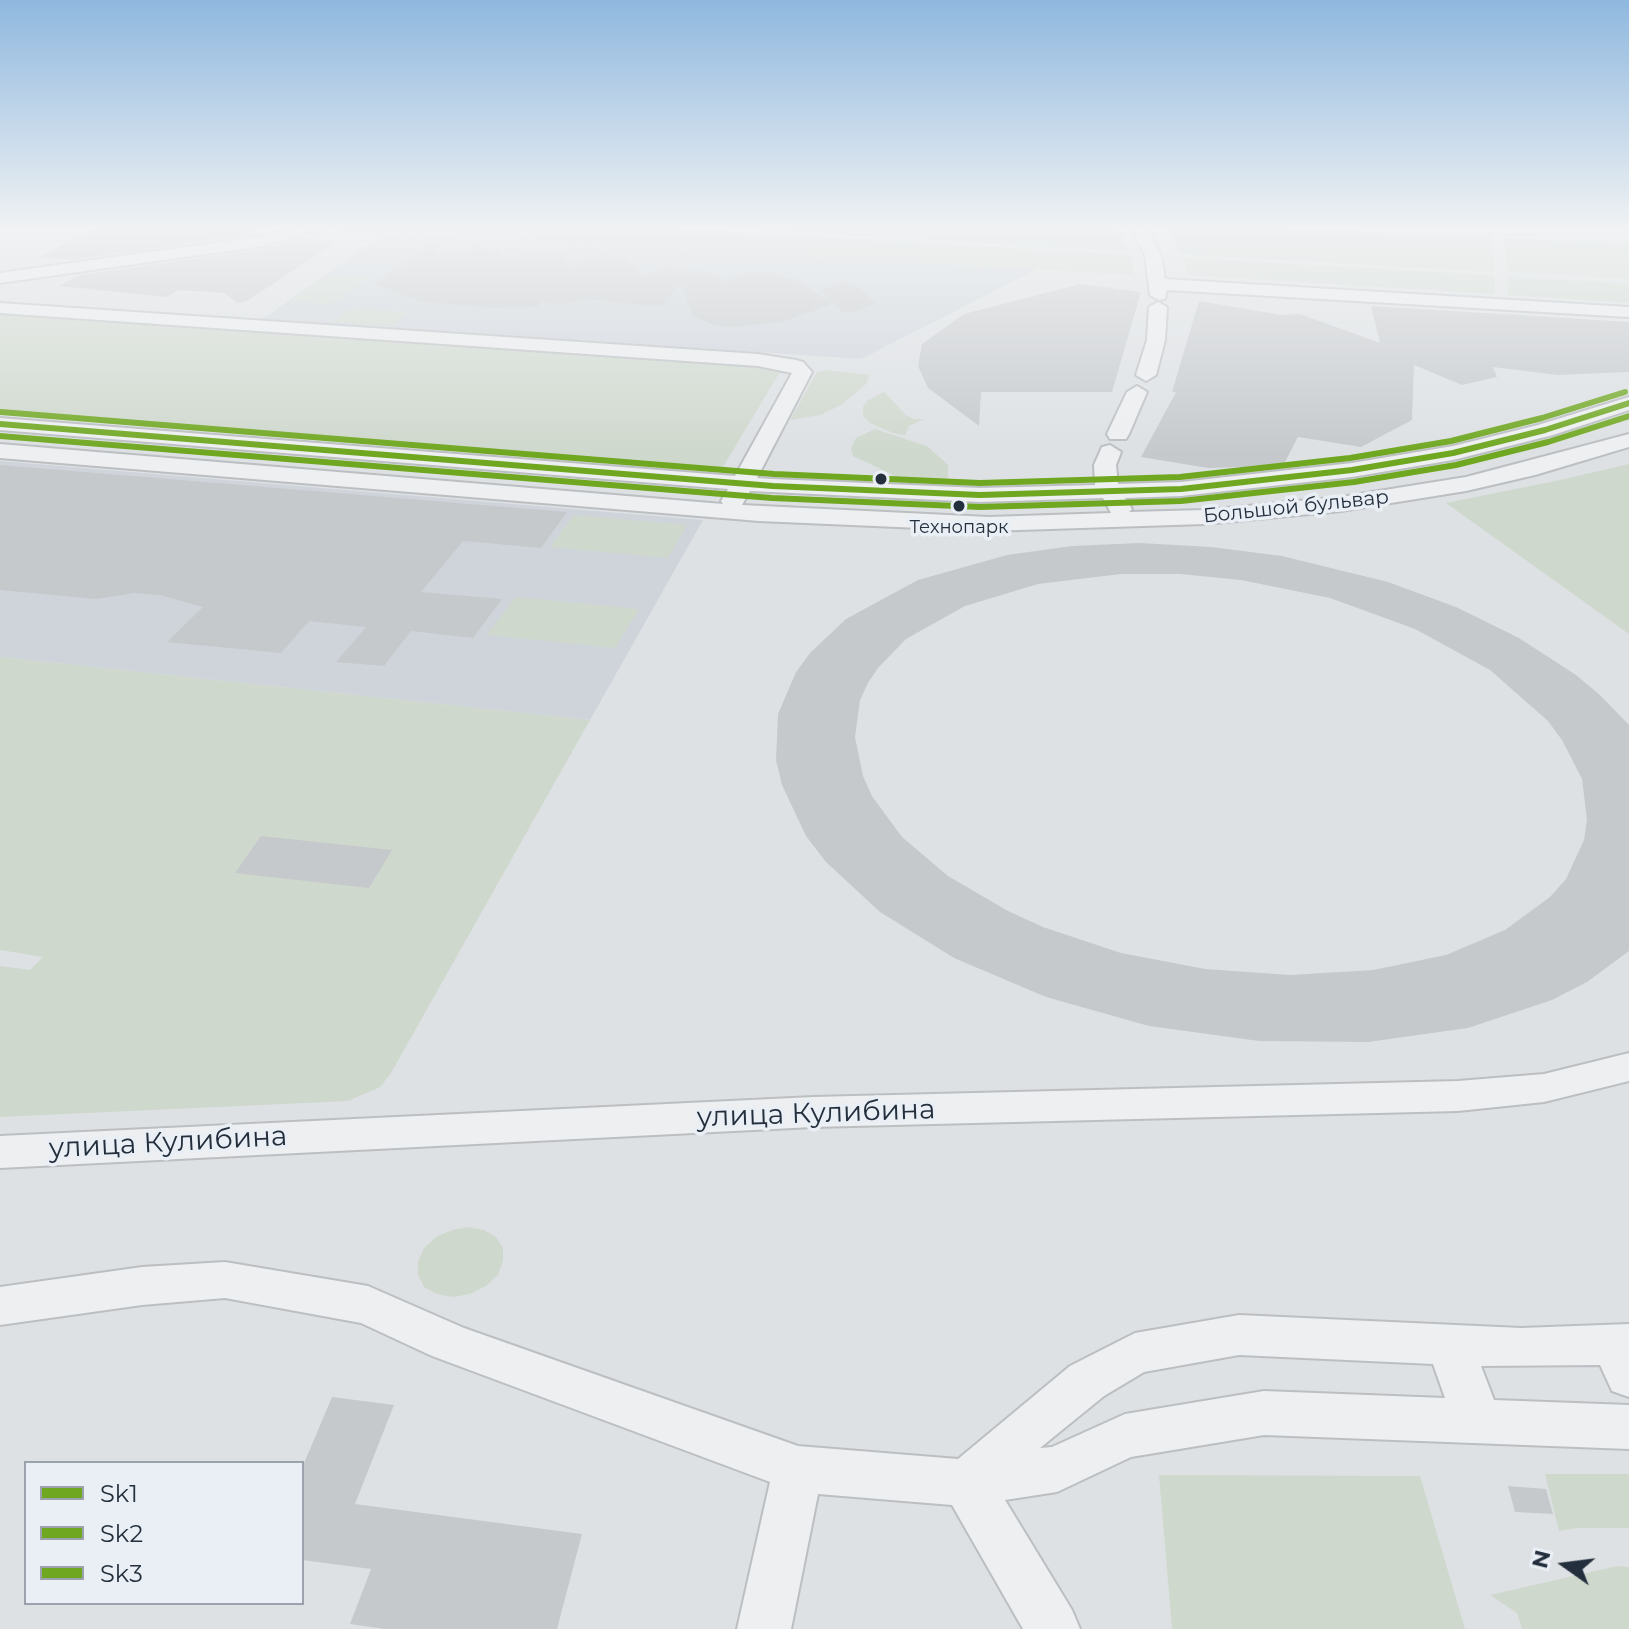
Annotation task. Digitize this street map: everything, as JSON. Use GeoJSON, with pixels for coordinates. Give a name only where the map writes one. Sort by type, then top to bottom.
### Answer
{"type":"FeatureCollection","features":[{"type":"Feature","properties":{"kind":"street"},"geometry":{"type":"LineString","coordinates":[[1128,522],[1111,492],[1104,469],[1141,384],[1156,340],[1159,302]]}},
{"type":"Feature","properties":{"kind":"street"},"geometry":{"type":"LineString","coordinates":[[1353,302],[1629,312]]}},
{"type":"Feature","properties":{"kind":"street"},"geometry":{"type":"LineString","coordinates":[[0,308],[742,359],[796,366],[802,372],[798,381],[727,512]]}},
{"type":"Feature","properties":{"kind":"street","name":"Большой бульвар"},"geometry":{"type":"LineString","coordinates":[[0,424],[742,484],[966,495],[1111,492],[1286,480],[1453,453],[1545,430],[1629,403]]}},
{"type":"Feature","properties":{"kind":"street","name":"Большой бульвар"},"geometry":{"type":"LineString","coordinates":[[0,451],[727,512],[956,524],[1128,522],[1250,514],[1400,495],[1527,470],[1629,440]]}},
{"type":"Feature","properties":{"kind":"street","name":"улица Кулибина"},"geometry":{"type":"LineString","coordinates":[[0,1152],[813,1112],[1458,1096],[1544,1088],[1629,1067]]}},
{"type":"Feature","properties":{"kind":"street"},"geometry":{"type":"LineString","coordinates":[[0,1306],[142,1286],[225,1280],[368,1305],[448,1342],[798,1469],[967,1483],[1057,1469],[1125,1436],[1264,1413],[1629,1427]]}},
{"type":"Feature","properties":{"kind":"street"},"geometry":{"type":"LineString","coordinates":[[967,1483],[1087,1381],[1135,1353],[1239,1335],[1624,1355]]}},
{"type":"Feature","properties":{"kind":"street"},"geometry":{"type":"LineString","coordinates":[[1449,1344],[1478,1421]]}},
{"type":"Feature","properties":{"kind":"street"},"geometry":{"type":"LineString","coordinates":[[764,1629],[798,1469]]}},
{"type":"Feature","properties":{"kind":"street"},"geometry":{"type":"LineString","coordinates":[[967,1483],[1053,1629]]}},
{"type":"Feature","properties":{"kind":"shaded area"},"geometry":{"type":"Polygon","coordinates":[[[287,302],[973,302],[861,359],[263,319],[287,302]]]}},
{"type":"Feature","properties":{"kind":"shaded area"},"geometry":{"type":"Polygon","coordinates":[[[350,309],[408,312],[392,326],[333,322],[350,309]]]}},
{"type":"Feature","properties":{"kind":"shaded area"},"geometry":{"type":"Polygon","coordinates":[[[0,312],[749,364],[776,368],[780,372],[721,470],[660,466],[0,411],[0,312]]]}},
{"type":"Feature","properties":{"kind":"shaded area"},"geometry":{"type":"Polygon","coordinates":[[[826,370],[870,375],[866,384],[841,405],[820,415],[790,420],[817,372],[826,370]]]}},
{"type":"Feature","properties":{"kind":"shaded area"},"geometry":{"type":"Polygon","coordinates":[[[884,392],[906,415],[925,419],[909,426],[905,435],[870,423],[863,416],[863,407],[867,401],[884,392]]]}},
{"type":"Feature","properties":{"kind":"shaded area"},"geometry":{"type":"Polygon","coordinates":[[[875,429],[927,446],[948,465],[948,483],[899,481],[853,456],[851,448],[856,438],[875,429]]]}},
{"type":"Feature","properties":{"kind":"shaded area"},"geometry":{"type":"Polygon","coordinates":[[[0,461],[703,520],[590,720],[0,657],[0,461]]]}},
{"type":"Feature","properties":{"kind":"shaded area"},"geometry":{"type":"Polygon","coordinates":[[[1629,464],[1629,634],[1446,503],[1560,480],[1629,464]]]}},
{"type":"Feature","properties":{"kind":"shaded area"},"geometry":{"type":"Polygon","coordinates":[[[574,515],[687,525],[668,558],[550,547],[574,515]]]}},
{"type":"Feature","properties":{"kind":"shaded area"},"geometry":{"type":"Polygon","coordinates":[[[516,597],[639,609],[615,648],[487,635],[516,597]]]}},
{"type":"Feature","properties":{"kind":"shaded area"},"geometry":{"type":"Polygon","coordinates":[[[0,657],[590,720],[391,1073],[380,1087],[348,1101],[0,1117],[0,966],[30,970],[43,957],[0,950],[0,657]]]}},
{"type":"Feature","properties":{"kind":"shaded area"},"geometry":{"type":"Polygon","coordinates":[[[468,1227],[484,1230],[496,1237],[503,1248],[498,1275],[470,1294],[453,1297],[424,1287],[418,1275],[418,1262],[424,1248],[436,1237],[468,1227]]]}},
{"type":"Feature","properties":{"kind":"shaded area"},"geometry":{"type":"Polygon","coordinates":[[[1545,1474],[1629,1474],[1629,1528],[1559,1531],[1545,1474]]]}},
{"type":"Feature","properties":{"kind":"shaded area"},"geometry":{"type":"Polygon","coordinates":[[[1159,1475],[1420,1476],[1465,1629],[1172,1629],[1159,1475]]]}},
{"type":"Feature","properties":{"kind":"shaded area"},"geometry":{"type":"Polygon","coordinates":[[[1617,1566],[1629,1567],[1629,1629],[1522,1629],[1517,1613],[1490,1595],[1617,1566]]]}},
{"type":"Feature","properties":{"kind":"building"},"geometry":{"type":"Polygon","coordinates":[[[429,302],[541,302],[536,307],[488,308],[429,302]]]}},
{"type":"Feature","properties":{"kind":"building"},"geometry":{"type":"Polygon","coordinates":[[[616,302],[665,302],[661,307],[616,302]]]}},
{"type":"Feature","properties":{"kind":"building"},"geometry":{"type":"Polygon","coordinates":[[[688,302],[833,304],[781,322],[731,327],[714,325],[693,316],[688,302]]]}},
{"type":"Feature","properties":{"kind":"building"},"geometry":{"type":"Polygon","coordinates":[[[832,302],[876,304],[853,312],[841,311],[832,302]]]}},
{"type":"Feature","properties":{"kind":"building"},"geometry":{"type":"Polygon","coordinates":[[[1010,302],[1138,302],[1112,392],[981,392],[979,426],[928,388],[918,366],[922,344],[964,314],[1010,302]]]}},
{"type":"Feature","properties":{"kind":"building"},"geometry":{"type":"Polygon","coordinates":[[[1199,302],[1281,315],[1300,314],[1380,343],[1371,306],[1629,322],[1629,372],[1558,375],[1493,367],[1497,377],[1462,385],[1414,365],[1412,420],[1361,447],[1298,437],[1284,464],[1208,468],[1141,457],[1176,392],[1172,392],[1199,302]]]}},
{"type":"Feature","properties":{"kind":"building"},"geometry":{"type":"Polygon","coordinates":[[[0,465],[567,512],[541,548],[463,541],[421,592],[502,599],[473,638],[411,631],[384,666],[336,662],[366,627],[309,621],[281,653],[167,642],[203,607],[160,595],[134,593],[96,599],[0,590],[0,465]]]}},
{"type":"Feature","properties":{"kind":"building"},"geometry":{"type":"Polygon","coordinates":[[[1140,543],[1211,547],[1282,556],[1388,582],[1456,607],[1519,638],[1576,675],[1629,725],[1629,951],[1587,982],[1552,1000],[1468,1028],[1368,1042],[1259,1041],[1149,1026],[1046,997],[954,958],[880,912],[826,862],[806,836],[782,785],[776,760],[778,714],[796,672],[810,653],[846,619],[918,580],[1007,555],[1072,546],[1140,543]],[[1121,574],[1038,584],[965,606],[906,639],[868,683],[860,700],[855,737],[863,776],[872,796],[902,837],[948,876],[1008,911],[1043,927],[1121,953],[1205,969],[1290,975],[1373,970],[1446,955],[1505,930],[1550,897],[1566,879],[1584,840],[1587,820],[1582,779],[1562,740],[1548,721],[1490,670],[1415,629],[1330,598],[1241,580],[1180,574],[1121,574]]]}},
{"type":"Feature","properties":{"kind":"building"},"geometry":{"type":"Polygon","coordinates":[[[261,836],[392,850],[369,888],[235,873],[261,836]]]}},
{"type":"Feature","properties":{"kind":"building"},"geometry":{"type":"Polygon","coordinates":[[[332,1397],[394,1405],[355,1504],[582,1534],[557,1629],[385,1629],[350,1624],[371,1569],[304,1560],[304,1463],[332,1397]]]}},
{"type":"Feature","properties":{"kind":"building"},"geometry":{"type":"Polygon","coordinates":[[[1508,1486],[1546,1489],[1553,1514],[1515,1512],[1508,1486]]]}},
{"type":"Feature","properties":{"kind":"transit line","name":"Sk3"},"geometry":{"type":"LineString","coordinates":[[1,412],[774,474],[980,483],[1180,477],[1350,458],[1451,441],[1542,418],[1625,392]]}},
{"type":"Feature","properties":{"kind":"transit line","name":"Sk1"},"geometry":{"type":"LineString","coordinates":[[0,424],[773,486],[980,495],[1181,489],[1352,470],[1453,453],[1545,430],[1629,403]]}},
{"type":"Feature","properties":{"kind":"transit line","name":"Sk2"},"geometry":{"type":"LineString","coordinates":[[0,436],[772,498],[980,507],[1181,501],[1354,482],[1456,465],[1548,442],[1629,416]]}},
{"type":"Feature","properties":{"kind":"place","name":"Технопарк"},"geometry":{"type":"Point","coordinates":[959,506]}}]}
